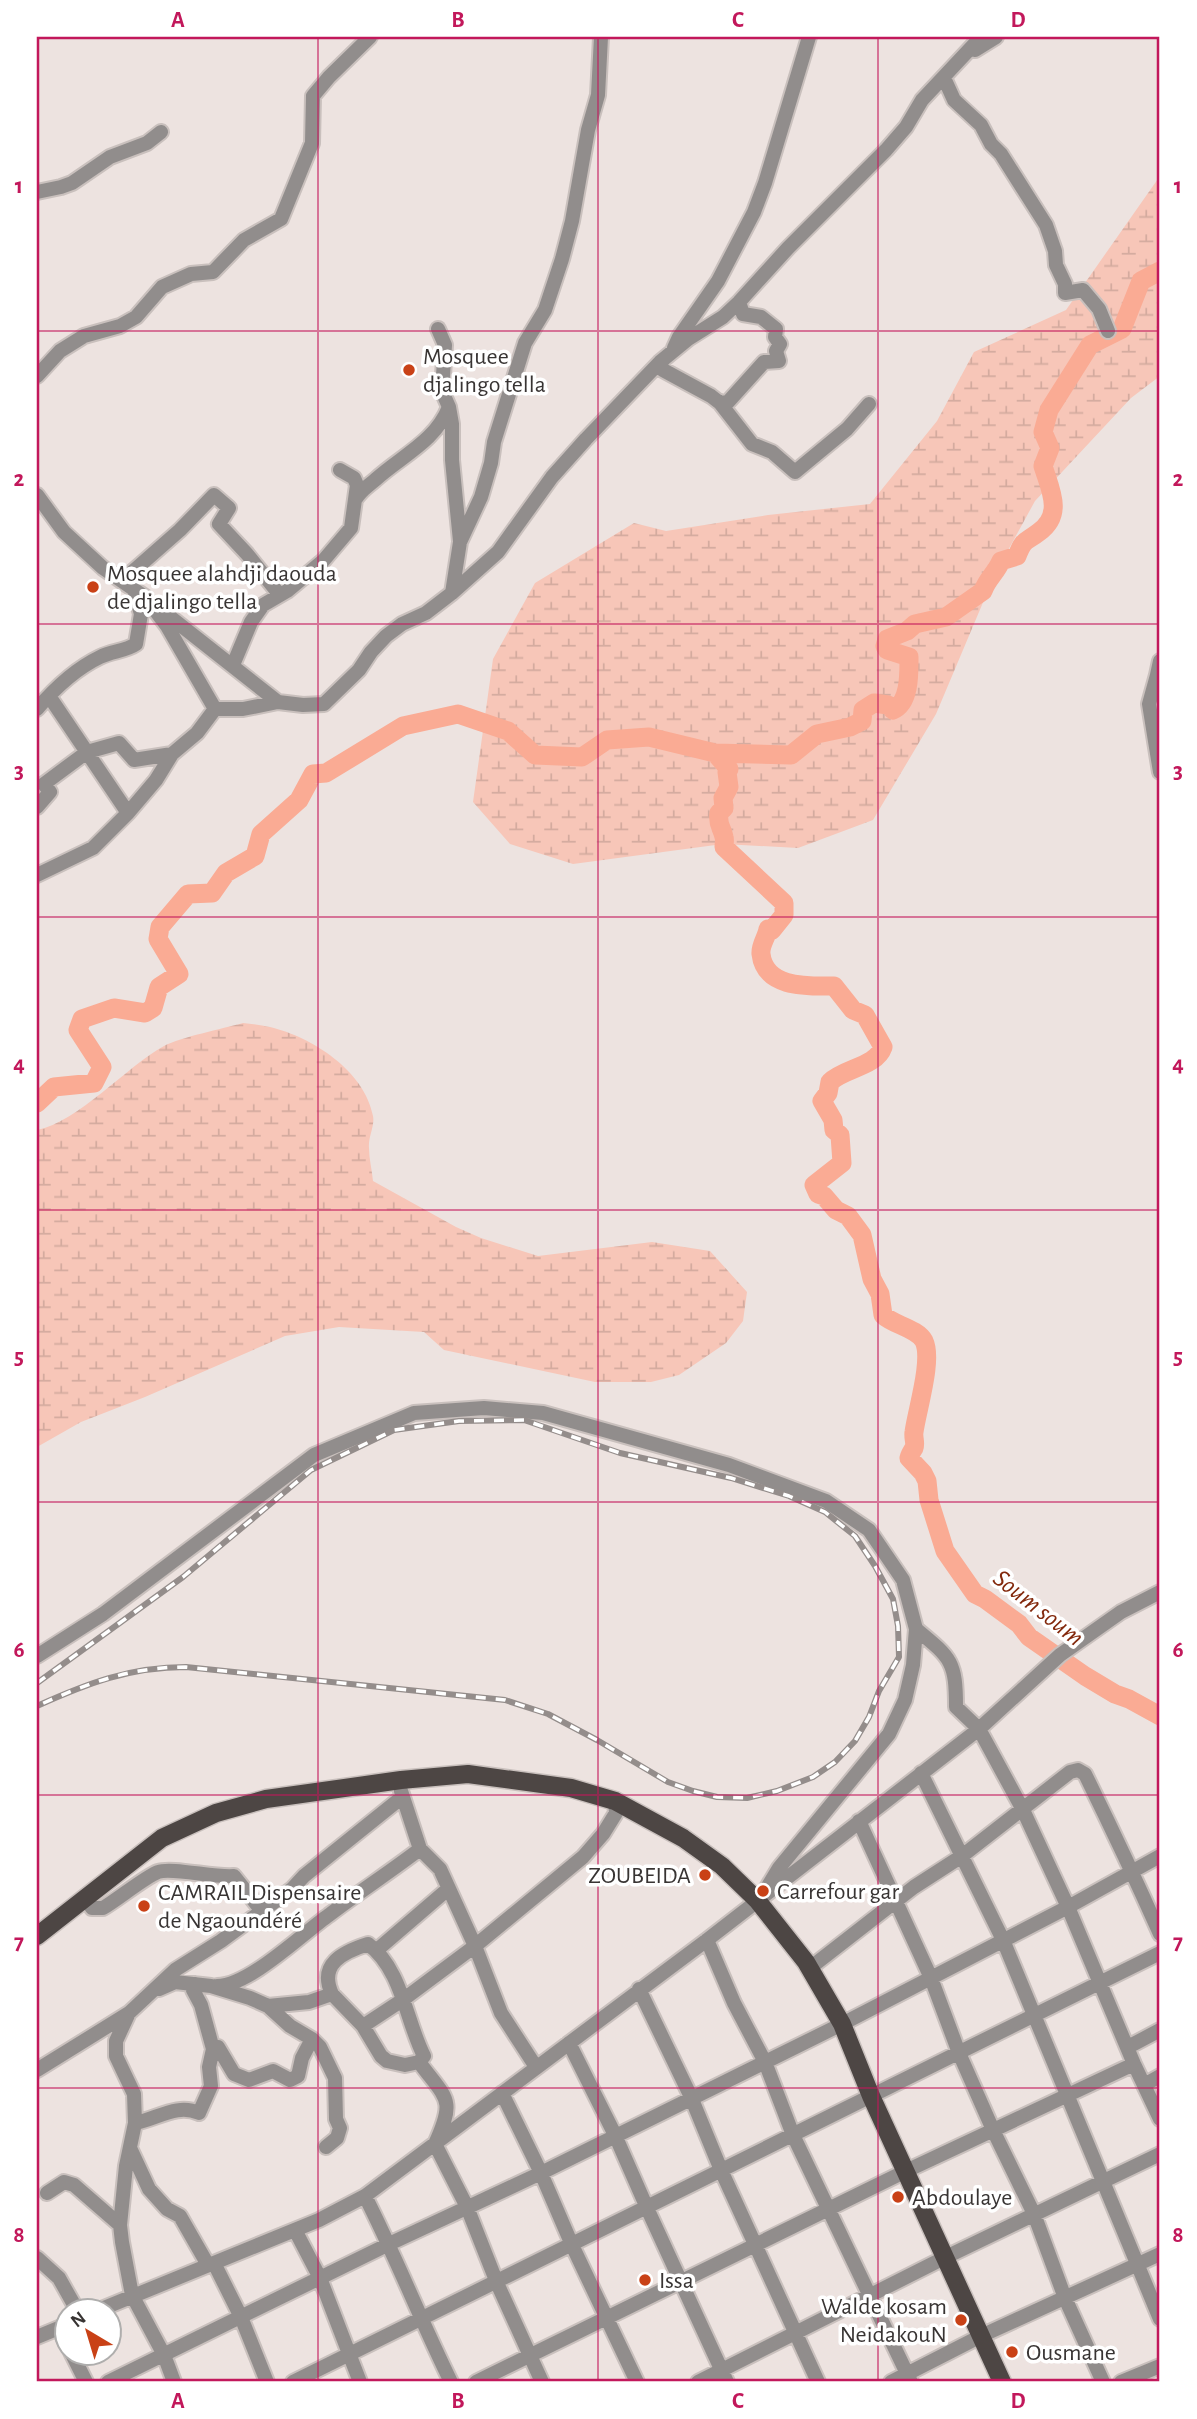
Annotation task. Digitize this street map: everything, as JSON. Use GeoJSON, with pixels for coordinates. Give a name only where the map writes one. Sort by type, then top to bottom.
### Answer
{"type":"FeatureCollection","features":[{"type":"Feature","properties":{"kind":"main road"},"geometry":{"type":"LineString","coordinates":[[37,1936],[162,1838],[216,1813],[266,1798],[401,1789],[468,1774],[571,1788],[615,1801],[683,1838],[760,1898],[810,1968],[842,2024],[871,2096],[1002,2382]]}},
{"type":"Feature","properties":{"kind":"street"},"geometry":{"type":"LineString","coordinates":[[37,376],[60,351],[83,336],[120,326],[136,317],[162,287],[191,274],[213,272],[244,240],[281,219],[312,143],[313,96],[328,77],[370,37]]}},
{"type":"Feature","properties":{"kind":"street"},"geometry":{"type":"LineString","coordinates":[[452,593],[460,542],[481,497],[494,442],[525,343],[545,310],[562,259],[572,221],[588,130],[598,95],[601,37]]}},
{"type":"Feature","properties":{"kind":"street"},"geometry":{"type":"LineString","coordinates":[[672,351],[718,281],[754,212],[809,37]]}},
{"type":"Feature","properties":{"kind":"street"},"geometry":{"type":"LineString","coordinates":[[215,709],[243,709],[278,702],[324,704],[359,670],[386,636],[402,624],[426,613],[452,593],[498,552],[552,477],[586,439],[672,351],[723,317],[739,302],[788,248],[886,150],[906,127],[922,100],[981,37]]}},
{"type":"Feature","properties":{"kind":"street"},"geometry":{"type":"LineString","coordinates":[[967,52],[996,37]]}},
{"type":"Feature","properties":{"kind":"street"},"geometry":{"type":"LineString","coordinates":[[944,78],[954,100],[981,125],[991,145],[1001,154],[1046,225],[1055,251],[1056,265],[1065,284],[1065,293],[1083,290],[1099,309],[1108,331]]}},
{"type":"Feature","properties":{"kind":"street"},"geometry":{"type":"LineString","coordinates":[[37,192],[72,183],[110,157],[147,143],[161,132]]}},
{"type":"Feature","properties":{"kind":"street"},"geometry":{"type":"LineString","coordinates":[[720,403],[728,402],[764,362],[779,361],[776,351],[780,344],[775,337],[776,329],[761,317],[743,314],[739,302]]}},
{"type":"Feature","properties":{"kind":"street"},"geometry":{"type":"LineString","coordinates":[[438,329],[444,345],[442,391],[452,424],[452,460],[460,542]]}},
{"type":"Feature","properties":{"kind":"street"},"geometry":{"type":"LineString","coordinates":[[660,362],[663,370],[696,386],[720,403],[752,444],[772,452],[795,472],[847,429],[869,404]]}},
{"type":"Feature","properties":{"kind":"street"},"geometry":{"type":"LineString","coordinates":[[355,500],[365,487],[426,441],[449,407]]}},
{"type":"Feature","properties":{"kind":"street"},"geometry":{"type":"LineString","coordinates":[[233,665],[263,605],[287,591],[323,561],[351,528],[357,485],[354,478],[340,470]]}},
{"type":"Feature","properties":{"kind":"street"},"geometry":{"type":"LineString","coordinates":[[37,495],[64,532],[103,568],[134,589],[278,702]]}},
{"type":"Feature","properties":{"kind":"street"},"geometry":{"type":"LineString","coordinates":[[134,589],[180,530],[214,495],[229,508],[219,524],[279,594]]}},
{"type":"Feature","properties":{"kind":"street"},"geometry":{"type":"LineString","coordinates":[[37,709],[86,665],[111,652],[136,644],[141,614],[134,589]]}},
{"type":"Feature","properties":{"kind":"street"},"geometry":{"type":"LineString","coordinates":[[134,589],[167,626],[215,709]]}},
{"type":"Feature","properties":{"kind":"street"},"geometry":{"type":"LineString","coordinates":[[1159,670],[1149,704],[1160,772]]}},
{"type":"Feature","properties":{"kind":"street"},"geometry":{"type":"LineString","coordinates":[[49,696],[128,813]]}},
{"type":"Feature","properties":{"kind":"street"},"geometry":{"type":"LineString","coordinates":[[37,875],[93,848],[128,813],[156,780],[172,754],[197,733],[215,709]]}},
{"type":"Feature","properties":{"kind":"street"},"geometry":{"type":"LineString","coordinates":[[37,807],[50,792],[44,785],[87,752],[120,743],[134,760],[172,754]]}},
{"type":"Feature","properties":{"kind":"street"},"geometry":{"type":"LineString","coordinates":[[37,1656],[103,1614],[314,1455],[414,1413],[484,1408],[543,1413],[729,1465],[826,1501],[869,1530],[903,1580],[916,1629],[913,1665],[905,1700],[889,1734],[779,1868],[760,1898]]}},
{"type":"Feature","properties":{"kind":"street"},"geometry":{"type":"LineString","coordinates":[[122,2300],[295,2230],[365,2196],[707,1940],[979,1729],[1054,1660],[1121,1612],[1160,1592]]}},
{"type":"Feature","properties":{"kind":"street"},"geometry":{"type":"LineString","coordinates":[[916,1629],[945,1653],[956,1677],[957,1707],[979,1729],[1023,1810],[1160,2119]]}},
{"type":"Feature","properties":{"kind":"street"},"geometry":{"type":"LineString","coordinates":[[810,1968],[914,1887],[962,1856],[1070,1772],[1078,1770],[1085,1774],[1133,1871],[1160,1934]]}},
{"type":"Feature","properties":{"kind":"street"},"geometry":{"type":"LineString","coordinates":[[921,1773],[1003,1940],[1160,2319]]}},
{"type":"Feature","properties":{"kind":"street"},"geometry":{"type":"LineString","coordinates":[[37,2070],[129,2013],[175,1970],[221,1941],[292,1889],[401,1789],[420,1849],[440,1869],[501,2013],[536,2067]]}},
{"type":"Feature","properties":{"kind":"street"},"geometry":{"type":"LineString","coordinates":[[363,2026],[475,1947],[583,1857],[603,1834],[616,1813],[615,1801]]}},
{"type":"Feature","properties":{"kind":"street"},"geometry":{"type":"LineString","coordinates":[[859,1821],[931,1978],[959,2053],[993,2130],[1034,2214],[1065,2298],[1103,2382]]}},
{"type":"Feature","properties":{"kind":"street"},"geometry":{"type":"LineString","coordinates":[[150,1992],[175,1982],[222,1986],[247,1976],[420,1849]]}},
{"type":"Feature","properties":{"kind":"street"},"geometry":{"type":"LineString","coordinates":[[108,2382],[842,2024],[1068,1908],[1160,1856]]}},
{"type":"Feature","properties":{"kind":"street"},"geometry":{"type":"LineString","coordinates":[[85,1898],[92,1908],[103,1909],[159,1872],[234,1876],[261,1910]]}},
{"type":"Feature","properties":{"kind":"street"},"geometry":{"type":"LineString","coordinates":[[377,1950],[449,1889]]}},
{"type":"Feature","properties":{"kind":"street"},"geometry":{"type":"LineString","coordinates":[[707,1940],[734,2003],[765,2062],[793,2135],[831,2209],[910,2378]]}},
{"type":"Feature","properties":{"kind":"street"},"geometry":{"type":"LineString","coordinates":[[368,1944],[377,1950],[404,1999],[411,2019],[411,2028],[424,2056],[419,2062],[405,2065],[387,2061],[381,2056],[363,2026],[332,1994],[328,1985],[328,1973],[334,1961],[352,1949],[368,1944]]}},
{"type":"Feature","properties":{"kind":"street"},"geometry":{"type":"LineString","coordinates":[[293,2382],[1160,1953]]}},
{"type":"Feature","properties":{"kind":"street"},"geometry":{"type":"LineString","coordinates":[[175,1970],[268,2007],[290,2026],[312,2039],[320,2048],[335,2078],[335,2107],[340,2128],[337,2138],[326,2147]]}},
{"type":"Feature","properties":{"kind":"street"},"geometry":{"type":"LineString","coordinates":[[135,2123],[181,2109],[199,2113],[211,2086],[209,2067],[213,2049],[201,2005],[193,1990],[195,1984]]}},
{"type":"Feature","properties":{"kind":"street"},"geometry":{"type":"LineString","coordinates":[[639,1989],[691,2097],[721,2170],[818,2382]]}},
{"type":"Feature","properties":{"kind":"street"},"geometry":{"type":"LineString","coordinates":[[268,2007],[309,2002],[332,1994]]}},
{"type":"Feature","properties":{"kind":"street"},"geometry":{"type":"LineString","coordinates":[[129,2013],[116,2041],[116,2056],[134,2094],[135,2123],[126,2166],[120,2225],[132,2295],[164,2355],[174,2382]]}},
{"type":"Feature","properties":{"kind":"street"},"geometry":{"type":"LineString","coordinates":[[1128,2047],[1160,2030]]}},
{"type":"Feature","properties":{"kind":"street"},"geometry":{"type":"LineString","coordinates":[[213,2049],[218,2047],[234,2074],[248,2080],[273,2071],[290,2080],[298,2076],[302,2058],[312,2039]]}},
{"type":"Feature","properties":{"kind":"street"},"geometry":{"type":"LineString","coordinates":[[569,2043],[615,2135],[646,2208],[725,2376]]}},
{"type":"Feature","properties":{"kind":"street"},"geometry":{"type":"LineString","coordinates":[[419,2062],[447,2101],[446,2118],[435,2144],[467,2207],[496,2283],[542,2382]]}},
{"type":"Feature","properties":{"kind":"street"},"geometry":{"type":"LineString","coordinates":[[476,2382],[906,2171],[1134,2064]]}},
{"type":"Feature","properties":{"kind":"street"},"geometry":{"type":"LineString","coordinates":[[1144,2085],[1160,2076]]}},
{"type":"Feature","properties":{"kind":"street"},"geometry":{"type":"LineString","coordinates":[[502,2093],[637,2382]]}},
{"type":"Feature","properties":{"kind":"street"},"geometry":{"type":"LineString","coordinates":[[130,2148],[149,2189],[167,2209],[180,2217],[211,2264],[241,2317],[267,2382]]}},
{"type":"Feature","properties":{"kind":"street"},"geometry":{"type":"LineString","coordinates":[[698,2382],[725,2376],[796,2332],[1160,2154]]}},
{"type":"Feature","properties":{"kind":"street"},"geometry":{"type":"LineString","coordinates":[[47,2193],[64,2182],[74,2185],[120,2225]]}},
{"type":"Feature","properties":{"kind":"street"},"geometry":{"type":"LineString","coordinates":[[365,2196],[451,2382]]}},
{"type":"Feature","properties":{"kind":"street"},"geometry":{"type":"LineString","coordinates":[[295,2230],[320,2278],[360,2382]]}},
{"type":"Feature","properties":{"kind":"street"},"geometry":{"type":"LineString","coordinates":[[891,2382],[910,2378],[981,2336],[1160,2254]]}},
{"type":"Feature","properties":{"kind":"street"},"geometry":{"type":"LineString","coordinates":[[37,2258],[59,2278],[69,2296]]}},
{"type":"Feature","properties":{"kind":"street"},"geometry":{"type":"LineString","coordinates":[[78,2366],[86,2382]]}},
{"type":"Feature","properties":{"kind":"street"},"geometry":{"type":"LineString","coordinates":[[1121,2382],[1160,2366]]}},
{"type":"Feature","properties":{"kind":"green space"},"geometry":{"type":"Polygon","coordinates":[[[1160,176],[1160,376],[1131,398],[1035,501],[995,574],[936,714],[873,820],[798,848],[723,844],[573,864],[510,844],[473,802],[493,659],[535,583],[634,523],[666,531],[768,515],[870,504],[937,421],[974,352],[1066,310],[1160,176]]]}},
{"type":"Feature","properties":{"kind":"green space"},"geometry":{"type":"Polygon","coordinates":[[[243,1023],[270,1027],[303,1039],[334,1058],[348,1071],[368,1100],[373,1116],[369,1156],[373,1181],[456,1227],[538,1256],[652,1242],[710,1251],[747,1292],[743,1321],[726,1343],[679,1375],[651,1382],[595,1382],[444,1350],[424,1332],[339,1327],[285,1336],[81,1422],[37,1447],[37,1130],[69,1116],[164,1046],[243,1023]]]}},
{"type":"Feature","properties":{"kind":"waterway"},"geometry":{"type":"LineString","coordinates":[[37,1103],[54,1087],[94,1083],[102,1067],[78,1030],[82,1019],[114,1008],[145,1013],[153,1008],[159,987],[179,974],[158,939],[160,927],[188,894],[212,893],[226,873],[255,856],[261,834],[299,800],[313,774],[326,773],[403,726],[458,714],[508,731],[535,755],[582,757],[607,740],[649,737],[715,753],[791,755],[817,734],[850,727],[862,721],[863,710],[874,703],[888,705],[893,710],[899,706],[906,694],[909,657],[887,650],[887,639],[907,631],[915,624],[946,617],[983,591],[1001,561],[1017,556],[1023,543],[1047,525],[1053,509],[1043,466],[1050,448],[1043,432],[1049,410],[1090,345],[1122,329],[1141,281],[1160,271]]}},
{"type":"Feature","properties":{"kind":"waterway","name":"Soum soum"},"geometry":{"type":"LineString","coordinates":[[715,753],[729,769],[729,787],[723,798],[724,808],[719,813],[724,847],[784,903],[784,915],[772,930],[768,929],[763,944],[761,954],[764,965],[779,980],[801,985],[834,986],[853,1010],[865,1015],[883,1047],[874,1059],[830,1082],[828,1093],[822,1101],[833,1120],[834,1130],[840,1135],[842,1163],[814,1185],[818,1194],[824,1196],[836,1210],[848,1216],[862,1235],[872,1279],[880,1294],[883,1315],[916,1333],[924,1341],[926,1372],[914,1432],[915,1446],[909,1458],[927,1481],[929,1500],[945,1551],[975,1594],[1019,1624],[1029,1637],[1085,1676],[1160,1716]]}},
{"type":"Feature","properties":{"kind":"railway"},"geometry":{"type":"LineString","coordinates":[[37,1683],[183,1577],[311,1470],[394,1430],[459,1421],[524,1420],[620,1453],[731,1478],[789,1496],[825,1512],[855,1536],[875,1566],[893,1599],[898,1626],[899,1657],[855,1741],[835,1762],[813,1777],[777,1791],[747,1798],[717,1797],[668,1782],[548,1714],[505,1700],[186,1667],[128,1673],[74,1690],[37,1706]]}},
{"type":"Feature","properties":{"kind":"place","name":"Mosquee djalingo tella"},"geometry":{"type":"Point","coordinates":[409,370]}},
{"type":"Feature","properties":{"kind":"place","name":"Mosquee alahdji daouda de djalingo tella"},"geometry":{"type":"Point","coordinates":[93,587]}},
{"type":"Feature","properties":{"kind":"place","name":"ZOUBEIDA"},"geometry":{"type":"Point","coordinates":[705,1875]}},
{"type":"Feature","properties":{"kind":"place","name":"Carrefour gar"},"geometry":{"type":"Point","coordinates":[763,1891]}},
{"type":"Feature","properties":{"kind":"place","name":"CAMRAIL Dispensaire de Ngaoundéré"},"geometry":{"type":"Point","coordinates":[144,1906]}},
{"type":"Feature","properties":{"kind":"place","name":"Abdoulaye"},"geometry":{"type":"Point","coordinates":[898,2197]}},
{"type":"Feature","properties":{"kind":"place","name":"Issa"},"geometry":{"type":"Point","coordinates":[645,2280]}},
{"type":"Feature","properties":{"kind":"place","name":"Walde kosam NeidakouN"},"geometry":{"type":"Point","coordinates":[961,2320]}},
{"type":"Feature","properties":{"kind":"place","name":"Ousmane"},"geometry":{"type":"Point","coordinates":[1012,2352]}}]}
